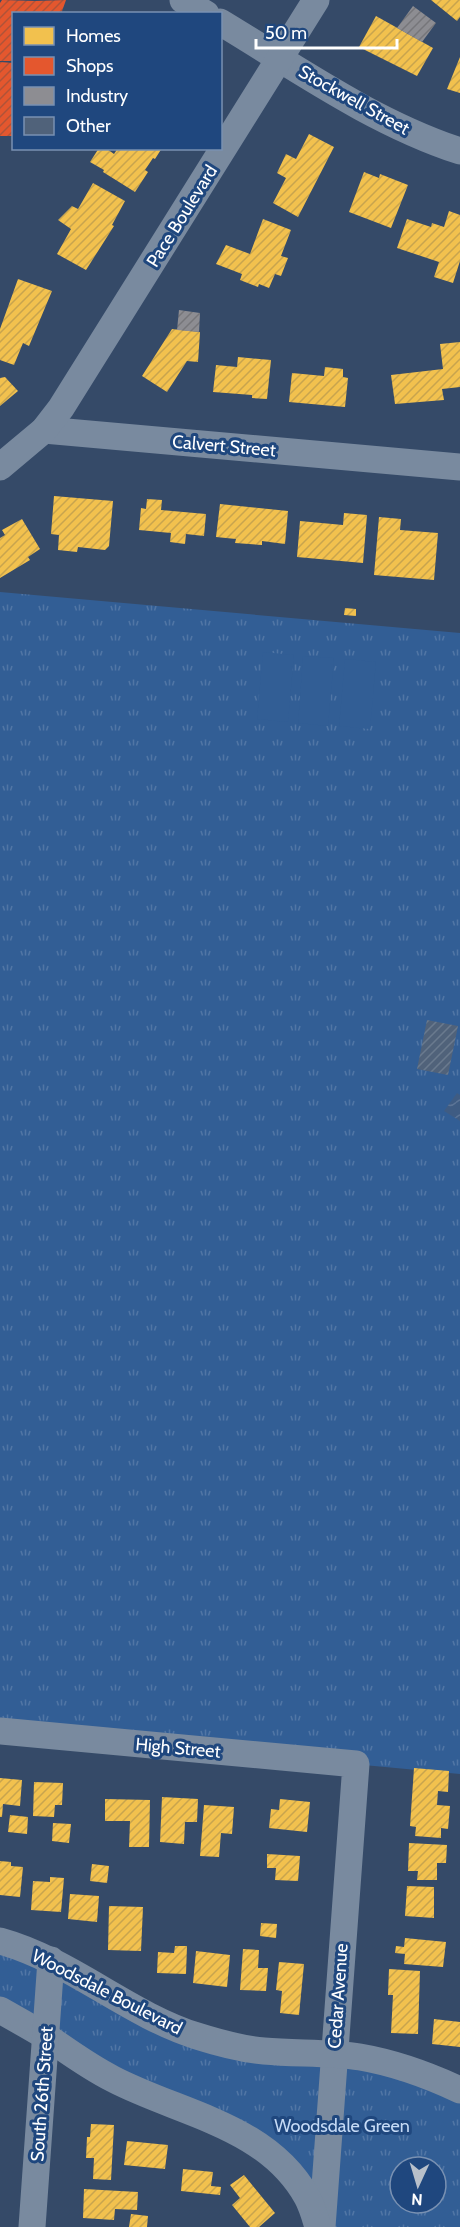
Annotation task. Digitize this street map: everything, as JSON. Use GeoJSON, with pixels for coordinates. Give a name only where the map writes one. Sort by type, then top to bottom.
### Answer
{"type":"FeatureCollection","features":[{"type":"Feature","properties":{"kind":"street"},"geometry":{"type":"LineString","coordinates":[[183,0],[203,12]]}},
{"type":"Feature","properties":{"kind":"street","name":"Pace Boulevard"},"geometry":{"type":"LineString","coordinates":[[44,430],[88,368],[316,0]]}},
{"type":"Feature","properties":{"kind":"street","name":"Stockwell Street"},"geometry":{"type":"LineString","coordinates":[[222,23],[340,95],[391,122],[460,151]]}},
{"type":"Feature","properties":{"kind":"street"},"geometry":{"type":"LineString","coordinates":[[0,467],[44,430]]}},
{"type":"Feature","properties":{"kind":"street","name":"Calvert Street"},"geometry":{"type":"LineString","coordinates":[[44,430],[460,467]]}},
{"type":"Feature","properties":{"kind":"street","name":"High Street"},"geometry":{"type":"LineString","coordinates":[[0,1731],[356,1764]]}},
{"type":"Feature","properties":{"kind":"street","name":"Cedar Avenue"},"geometry":{"type":"LineString","coordinates":[[320,2227],[356,1764]]}},
{"type":"Feature","properties":{"kind":"street","name":"Woodsdale Boulevard"},"geometry":{"type":"LineString","coordinates":[[0,1941],[51,1960],[129,2007],[197,2036],[262,2051],[333,2054],[393,2064],[432,2076],[460,2090]]}},
{"type":"Feature","properties":{"kind":"street","name":"South 26th Street"},"geometry":{"type":"LineString","coordinates":[[32,2227],[51,1960]]}},
{"type":"Feature","properties":{"kind":"street"},"geometry":{"type":"LineString","coordinates":[[0,2010],[113,2080],[151,2097],[224,2124],[249,2138],[276,2159],[296,2180],[309,2199],[320,2227]]}},
{"type":"Feature","properties":{"kind":"green space"},"geometry":{"type":"Polygon","coordinates":[[[0,592],[460,633],[460,1774],[0,1731],[0,592]]]}},
{"type":"Feature","properties":{"kind":"green space"},"geometry":{"type":"Polygon","coordinates":[[[263,652],[294,655],[288,722],[257,719],[263,652]]]}},
{"type":"Feature","properties":{"kind":"green space"},"geometry":{"type":"Polygon","coordinates":[[[303,656],[334,658],[328,726],[298,723],[303,656]]]}},
{"type":"Feature","properties":{"kind":"green space"},"geometry":{"type":"Polygon","coordinates":[[[345,659],[376,662],[370,729],[339,726],[345,659]]]}},
{"type":"Feature","properties":{"kind":"green space","name":"Woodsdale Green"},"geometry":{"type":"Polygon","coordinates":[[[0,1941],[129,2007],[460,2090],[460,2227],[318,2227],[296,2180],[0,2010],[0,1941]]]}},
{"type":"Feature","properties":{"kind":"water"},"geometry":{"type":"Polygon","coordinates":[[[457,1093],[460,1095],[460,1121],[444,1111],[457,1093]]]}},
{"type":"Feature","properties":{"kind":"building: Homes"},"geometry":{"type":"Polygon","coordinates":[[[431,0],[460,0],[460,17],[457,21],[431,0]]]}},
{"type":"Feature","properties":{"kind":"building: Homes"},"geometry":{"type":"Polygon","coordinates":[[[376,16],[433,48],[417,76],[359,47],[376,16]]]}},
{"type":"Feature","properties":{"kind":"building: Homes"},"geometry":{"type":"Polygon","coordinates":[[[460,57],[460,93],[447,89],[460,57]]]}},
{"type":"Feature","properties":{"kind":"building: Homes"},"geometry":{"type":"Polygon","coordinates":[[[309,134],[334,147],[298,217],[273,203],[286,178],[277,173],[286,154],[296,159],[309,134]]]}},
{"type":"Feature","properties":{"kind":"building: Homes"},"geometry":{"type":"Polygon","coordinates":[[[98,150],[108,150],[114,154],[117,150],[161,150],[145,170],[148,172],[135,192],[90,162],[98,150]]]}},
{"type":"Feature","properties":{"kind":"building: Homes"},"geometry":{"type":"Polygon","coordinates":[[[364,172],[379,178],[380,174],[408,185],[391,228],[349,212],[364,172]]]}},
{"type":"Feature","properties":{"kind":"building: Homes"},"geometry":{"type":"Polygon","coordinates":[[[93,183],[125,201],[112,225],[114,226],[86,270],[57,254],[71,229],[58,220],[72,206],[78,209],[93,183]]]}},
{"type":"Feature","properties":{"kind":"building: Homes"},"geometry":{"type":"Polygon","coordinates":[[[449,211],[460,215],[460,261],[453,283],[434,277],[439,262],[397,248],[407,219],[431,227],[432,223],[444,227],[449,211]]]}},
{"type":"Feature","properties":{"kind":"building: Homes"},"geometry":{"type":"Polygon","coordinates":[[[263,219],[291,230],[281,256],[288,258],[281,276],[275,274],[269,288],[259,284],[258,287],[240,280],[242,274],[216,264],[226,245],[250,254],[263,219]]]}},
{"type":"Feature","properties":{"kind":"building: Homes"},"geometry":{"type":"Polygon","coordinates":[[[18,279],[52,291],[29,346],[23,343],[14,365],[0,360],[0,329],[18,279]]]}},
{"type":"Feature","properties":{"kind":"building: Homes"},"geometry":{"type":"Polygon","coordinates":[[[172,329],[200,332],[198,362],[187,361],[167,392],[142,376],[172,329]]]}},
{"type":"Feature","properties":{"kind":"building: Homes"},"geometry":{"type":"Polygon","coordinates":[[[460,342],[460,387],[442,389],[444,400],[395,404],[391,375],[443,369],[440,344],[460,342]]]}},
{"type":"Feature","properties":{"kind":"building: Homes"},"geometry":{"type":"Polygon","coordinates":[[[238,357],[271,360],[267,399],[252,398],[252,395],[213,392],[216,365],[237,367],[238,357]]]}},
{"type":"Feature","properties":{"kind":"building: Homes"},"geometry":{"type":"Polygon","coordinates":[[[325,367],[343,369],[343,377],[348,378],[345,407],[289,402],[292,373],[324,376],[325,367]]]}},
{"type":"Feature","properties":{"kind":"building: Homes"},"geometry":{"type":"Polygon","coordinates":[[[5,377],[18,391],[0,406],[0,378],[5,377]]]}},
{"type":"Feature","properties":{"kind":"building: Homes"},"geometry":{"type":"Polygon","coordinates":[[[54,496],[113,501],[109,546],[105,550],[78,547],[77,552],[58,550],[59,535],[51,534],[54,496]]]}},
{"type":"Feature","properties":{"kind":"building: Homes"},"geometry":{"type":"Polygon","coordinates":[[[147,499],[162,500],[161,510],[206,514],[204,536],[186,534],[185,544],[170,542],[171,533],[139,530],[141,508],[146,509],[147,499]]]}},
{"type":"Feature","properties":{"kind":"building: Homes"},"geometry":{"type":"Polygon","coordinates":[[[220,504],[288,511],[285,544],[262,541],[262,545],[235,543],[236,539],[216,537],[220,504]]]}},
{"type":"Feature","properties":{"kind":"building: Homes"},"geometry":{"type":"Polygon","coordinates":[[[344,513],[367,515],[363,563],[297,557],[300,521],[343,525],[344,513]]]}},
{"type":"Feature","properties":{"kind":"building: Homes"},"geometry":{"type":"Polygon","coordinates":[[[379,517],[401,519],[400,530],[438,533],[434,580],[374,575],[379,517]]]}},
{"type":"Feature","properties":{"kind":"building: Homes"},"geometry":{"type":"Polygon","coordinates":[[[22,519],[40,549],[28,557],[30,560],[0,578],[0,538],[5,535],[2,530],[22,519]]]}},
{"type":"Feature","properties":{"kind":"building: Homes"},"geometry":{"type":"Polygon","coordinates":[[[345,608],[356,609],[356,616],[344,615],[345,608]]]}},
{"type":"Feature","properties":{"kind":"building: Homes"},"geometry":{"type":"Polygon","coordinates":[[[414,1768],[449,1771],[448,1792],[438,1791],[437,1805],[450,1806],[448,1829],[441,1828],[441,1838],[415,1836],[416,1827],[410,1826],[414,1768]]]}},
{"type":"Feature","properties":{"kind":"building: Homes"},"geometry":{"type":"Polygon","coordinates":[[[0,1778],[22,1780],[20,1806],[3,1804],[2,1817],[0,1817],[0,1778]]]}},
{"type":"Feature","properties":{"kind":"building: Homes"},"geometry":{"type":"Polygon","coordinates":[[[34,1782],[63,1783],[62,1805],[55,1805],[54,1817],[33,1816],[34,1782]]]}},
{"type":"Feature","properties":{"kind":"building: Homes"},"geometry":{"type":"Polygon","coordinates":[[[162,1797],[198,1799],[197,1822],[185,1822],[184,1844],[160,1842],[162,1797]]]}},
{"type":"Feature","properties":{"kind":"building: Homes"},"geometry":{"type":"Polygon","coordinates":[[[105,1799],[150,1800],[149,1847],[129,1847],[130,1821],[105,1821],[105,1799]]]}},
{"type":"Feature","properties":{"kind":"building: Homes"},"geometry":{"type":"Polygon","coordinates":[[[280,1799],[310,1802],[307,1832],[269,1828],[271,1809],[279,1810],[280,1799]]]}},
{"type":"Feature","properties":{"kind":"building: Homes"},"geometry":{"type":"Polygon","coordinates":[[[204,1805],[234,1807],[232,1834],[221,1833],[219,1857],[200,1856],[204,1805]]]}},
{"type":"Feature","properties":{"kind":"building: Homes"},"geometry":{"type":"Polygon","coordinates":[[[10,1815],[28,1817],[27,1834],[8,1832],[10,1815]]]}},
{"type":"Feature","properties":{"kind":"building: Homes"},"geometry":{"type":"Polygon","coordinates":[[[53,1823],[71,1824],[69,1843],[52,1841],[53,1823]]]}},
{"type":"Feature","properties":{"kind":"building: Homes"},"geometry":{"type":"Polygon","coordinates":[[[409,1843],[447,1845],[446,1863],[437,1863],[437,1880],[417,1880],[418,1871],[408,1871],[409,1843]]]}},
{"type":"Feature","properties":{"kind":"building: Homes"},"geometry":{"type":"Polygon","coordinates":[[[267,1854],[300,1856],[298,1881],[275,1880],[276,1868],[267,1868],[267,1854]]]}},
{"type":"Feature","properties":{"kind":"building: Homes"},"geometry":{"type":"Polygon","coordinates":[[[0,1861],[11,1862],[11,1866],[23,1867],[20,1897],[0,1895],[0,1861]]]}},
{"type":"Feature","properties":{"kind":"building: Homes"},"geometry":{"type":"Polygon","coordinates":[[[92,1864],[109,1866],[107,1883],[90,1881],[92,1864]]]}},
{"type":"Feature","properties":{"kind":"building: Homes"},"geometry":{"type":"Polygon","coordinates":[[[50,1877],[64,1878],[61,1912],[31,1910],[33,1881],[50,1882],[50,1877]]]}},
{"type":"Feature","properties":{"kind":"building: Homes"},"geometry":{"type":"Polygon","coordinates":[[[407,1886],[434,1887],[434,1918],[405,1916],[407,1886]]]}},
{"type":"Feature","properties":{"kind":"building: Homes"},"geometry":{"type":"Polygon","coordinates":[[[70,1894],[99,1896],[97,1922],[68,1919],[70,1894]]]}},
{"type":"Feature","properties":{"kind":"building: Homes"},"geometry":{"type":"Polygon","coordinates":[[[109,1906],[143,1907],[141,1951],[108,1950],[109,1906]]]}},
{"type":"Feature","properties":{"kind":"building: Homes"},"geometry":{"type":"Polygon","coordinates":[[[261,1923],[277,1924],[276,1938],[260,1936],[261,1923]]]}},
{"type":"Feature","properties":{"kind":"building: Homes"},"geometry":{"type":"Polygon","coordinates":[[[405,1938],[446,1942],[443,1967],[404,1964],[405,1954],[395,1953],[396,1946],[404,1947],[405,1938]]]}},
{"type":"Feature","properties":{"kind":"building: Homes"},"geometry":{"type":"Polygon","coordinates":[[[175,1946],[187,1946],[186,1974],[157,1973],[158,1952],[174,1953],[175,1946]]]}},
{"type":"Feature","properties":{"kind":"building: Homes"},"geometry":{"type":"Polygon","coordinates":[[[243,1949],[259,1950],[258,1968],[268,1968],[266,1991],[240,1990],[243,1949]]]}},
{"type":"Feature","properties":{"kind":"building: Homes"},"geometry":{"type":"Polygon","coordinates":[[[196,1951],[230,1955],[227,1987],[193,1983],[196,1951]]]}},
{"type":"Feature","properties":{"kind":"building: Homes"},"geometry":{"type":"Polygon","coordinates":[[[279,1962],[304,1964],[299,2015],[280,2013],[282,1991],[276,1990],[279,1962]]]}},
{"type":"Feature","properties":{"kind":"building: Homes"},"geometry":{"type":"Polygon","coordinates":[[[389,1969],[420,1971],[418,2034],[391,2033],[393,1995],[388,1995],[389,1969]]]}},
{"type":"Feature","properties":{"kind":"building: Homes"},"geometry":{"type":"Polygon","coordinates":[[[434,2019],[460,2022],[460,2047],[432,2044],[434,2019]]]}},
{"type":"Feature","properties":{"kind":"building: Homes"},"geometry":{"type":"Polygon","coordinates":[[[91,2124],[114,2125],[111,2180],[93,2179],[94,2158],[86,2158],[87,2137],[90,2137],[91,2124]]]}},
{"type":"Feature","properties":{"kind":"building: Homes"},"geometry":{"type":"Polygon","coordinates":[[[127,2141],[168,2145],[165,2169],[124,2165],[127,2141]]]}},
{"type":"Feature","properties":{"kind":"building: Homes"},"geometry":{"type":"Polygon","coordinates":[[[183,2169],[213,2172],[211,2186],[221,2187],[220,2195],[181,2191],[183,2169]]]}},
{"type":"Feature","properties":{"kind":"building: Homes"},"geometry":{"type":"Polygon","coordinates":[[[244,2175],[275,2213],[259,2227],[250,2227],[232,2205],[240,2198],[230,2185],[244,2175]]]}},
{"type":"Feature","properties":{"kind":"building: Homes"},"geometry":{"type":"Polygon","coordinates":[[[84,2189],[138,2192],[137,2210],[115,2209],[114,2220],[83,2218],[84,2189]]]}},
{"type":"Feature","properties":{"kind":"building: Homes"},"geometry":{"type":"Polygon","coordinates":[[[131,2214],[148,2216],[147,2227],[129,2227],[131,2214]]]}},
{"type":"Feature","properties":{"kind":"building: Shops"},"geometry":{"type":"Polygon","coordinates":[[[2,0],[66,0],[62,12],[12,12],[12,61],[0,61],[0,3],[2,0]]]}},
{"type":"Feature","properties":{"kind":"building: Shops"},"geometry":{"type":"Polygon","coordinates":[[[0,62],[12,63],[12,136],[0,136],[0,62]]]}},
{"type":"Feature","properties":{"kind":"building: Industry"},"geometry":{"type":"Polygon","coordinates":[[[413,6],[436,23],[422,42],[397,28],[413,6]]]}},
{"type":"Feature","properties":{"kind":"building: Industry"},"geometry":{"type":"Polygon","coordinates":[[[179,310],[200,313],[199,332],[177,330],[179,310]]]}},
{"type":"Feature","properties":{"kind":"building: Other"},"geometry":{"type":"Polygon","coordinates":[[[427,1020],[458,1026],[448,1075],[417,1069],[427,1020]]]}}]}
